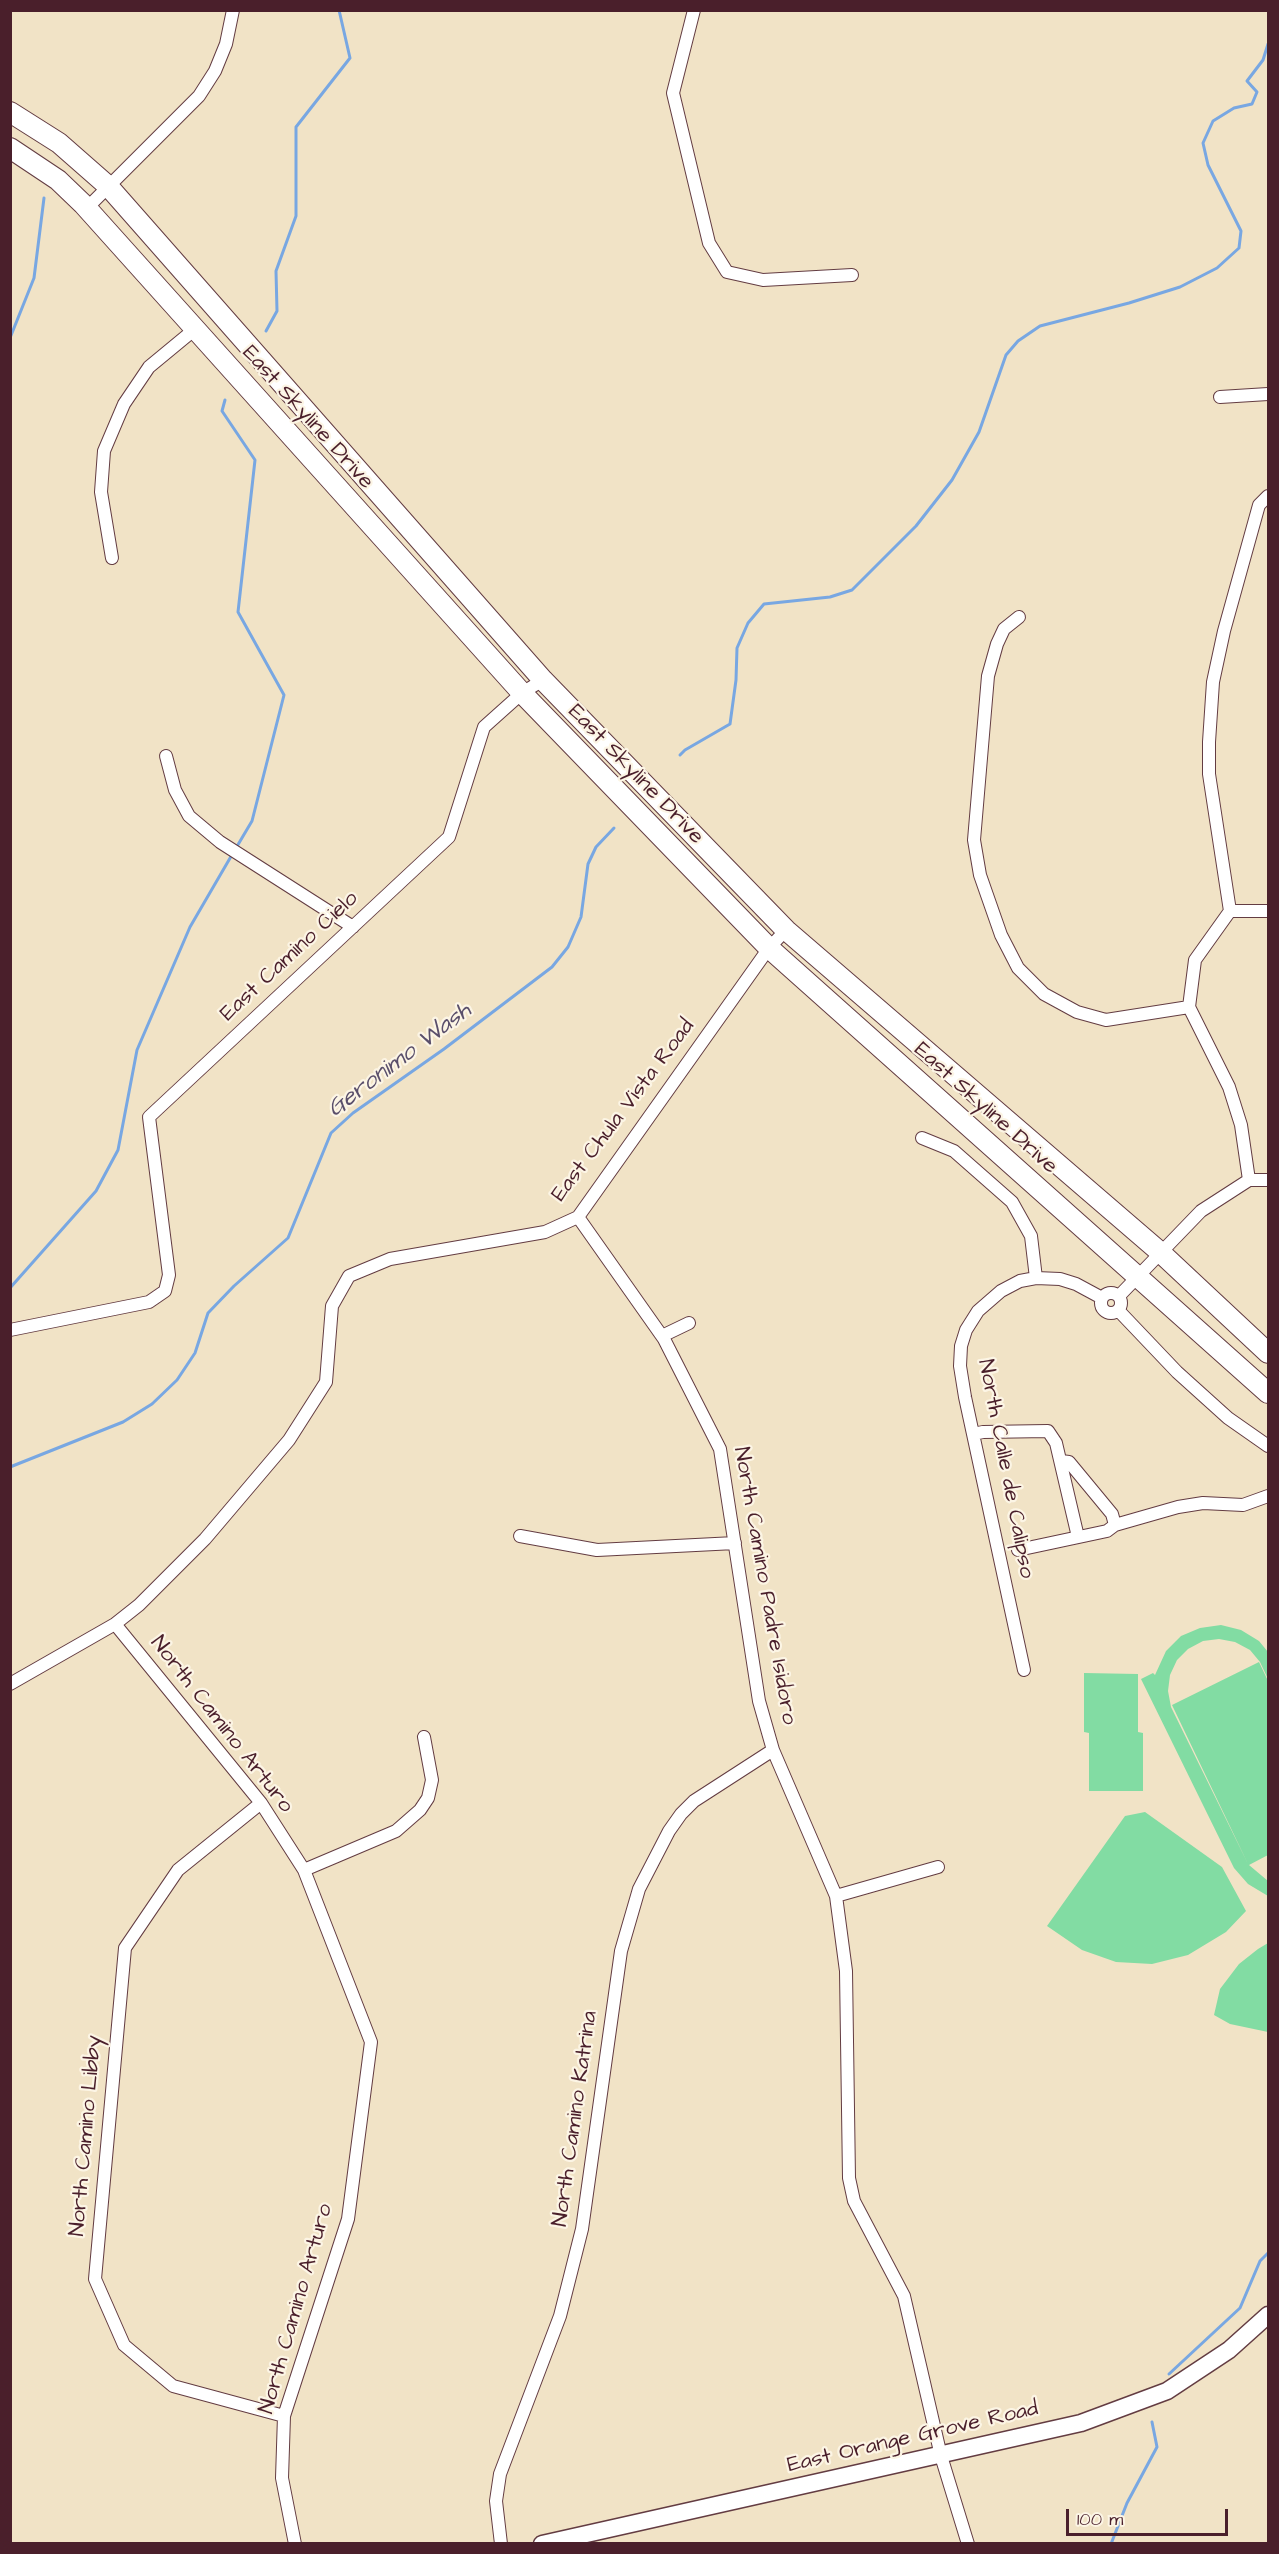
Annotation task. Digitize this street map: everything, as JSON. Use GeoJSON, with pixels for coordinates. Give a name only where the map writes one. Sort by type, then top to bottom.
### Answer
{"type":"FeatureCollection","features":[{"type":"Feature","properties":{"kind":"main road","name":"East Skyline Drive"},"geometry":{"type":"LineString","coordinates":[[10,112],[59,143],[108,186],[543,680],[786,930],[1160,1252],[1269,1353]]}},
{"type":"Feature","properties":{"kind":"main road","name":"East Skyline Drive"},"geometry":{"type":"LineString","coordinates":[[10,148],[58,180],[87,208],[522,693],[769,948],[1269,1393]]}},
{"type":"Feature","properties":{"kind":"main road","name":"East Orange Grove Road"},"geometry":{"type":"LineString","coordinates":[[542,2544],[571,2540],[1081,2424],[1167,2391],[1229,2350],[1269,2314]]}},
{"type":"Feature","properties":{"kind":"street"},"geometry":{"type":"LineString","coordinates":[[87,208],[199,96],[215,71],[226,44],[233,10]]}},
{"type":"Feature","properties":{"kind":"street"},"geometry":{"type":"LineString","coordinates":[[694,10],[673,93],[709,243],[727,272],[763,280],[852,275]]}},
{"type":"Feature","properties":{"kind":"street"},"geometry":{"type":"LineString","coordinates":[[111,558],[101,492],[104,451],[124,404],[149,367],[195,329]]}},
{"type":"Feature","properties":{"kind":"street"},"geometry":{"type":"LineString","coordinates":[[1220,397],[1269,394]]}},
{"type":"Feature","properties":{"kind":"street"},"geometry":{"type":"LineString","coordinates":[[1249,1180],[1241,1125],[1229,1087],[1189,1008],[1195,960],[1230,911],[1209,774],[1213,682],[1224,631],[1259,505],[1269,496]]}},
{"type":"Feature","properties":{"kind":"street"},"geometry":{"type":"LineString","coordinates":[[1019,617],[1004,630],[997,644],[988,676],[974,840],[980,875],[1001,935],[1018,968],[1044,994],[1077,1012],[1106,1020],[1189,1008]]}},
{"type":"Feature","properties":{"kind":"street","name":"East Camino Cielo"},"geometry":{"type":"LineString","coordinates":[[10,1330],[142,1304],[165,1291],[169,1275],[149,1117],[449,837],[484,728],[522,693],[543,680]]}},
{"type":"Feature","properties":{"kind":"street"},"geometry":{"type":"LineString","coordinates":[[166,756],[175,790],[189,816],[220,842],[353,927]]}},
{"type":"Feature","properties":{"kind":"street"},"geometry":{"type":"LineString","coordinates":[[1230,911],[1269,911]]}},
{"type":"Feature","properties":{"kind":"street","name":"East Chula Vista Road"},"geometry":{"type":"LineString","coordinates":[[115,1624],[139,1605],[205,1539],[289,1440],[326,1382],[332,1306],[349,1276],[390,1259],[545,1232],[578,1217],[769,948],[786,930]]}},
{"type":"Feature","properties":{"kind":"street"},"geometry":{"type":"LineString","coordinates":[[922,1138],[954,1151],[1012,1202],[1031,1236],[1036,1278],[1060,1279],[1102,1298]]}},
{"type":"Feature","properties":{"kind":"street"},"geometry":{"type":"LineString","coordinates":[[1119,1296],[1201,1210],[1249,1180],[1269,1180]]}},
{"type":"Feature","properties":{"kind":"street","name":"North Camino Padre Isidoro"},"geometry":{"type":"LineString","coordinates":[[578,1217],[662,1336],[720,1449],[759,1701],[773,1750],[836,1896],[846,1971],[849,2178],[854,2201],[904,2296],[941,2456],[968,2544]]}},
{"type":"Feature","properties":{"kind":"street","name":"North Calle de Calipso"},"geometry":{"type":"LineString","coordinates":[[1024,1670],[960,1366],[961,1346],[966,1330],[978,1311],[1001,1291],[1020,1281],[1036,1278]]}},
{"type":"Feature","properties":{"kind":"street"},"geometry":{"type":"LineString","coordinates":[[1110,1292],[1119,1296],[1122,1302],[1118,1310],[1112,1313],[1103,1310],[1100,1304],[1102,1298],[1110,1292]]}},
{"type":"Feature","properties":{"kind":"street"},"geometry":{"type":"LineString","coordinates":[[1118,1310],[1177,1372],[1228,1418],[1269,1446]]}},
{"type":"Feature","properties":{"kind":"street"},"geometry":{"type":"LineString","coordinates":[[662,1336],[688,1323]]}},
{"type":"Feature","properties":{"kind":"street"},"geometry":{"type":"LineString","coordinates":[[973,1434],[1048,1431],[1056,1443],[1078,1538]]}},
{"type":"Feature","properties":{"kind":"street"},"geometry":{"type":"LineString","coordinates":[[1061,1461],[1069,1462],[1112,1514],[1115,1525]]}},
{"type":"Feature","properties":{"kind":"street"},"geometry":{"type":"LineString","coordinates":[[1018,1550],[1107,1531],[1115,1525],[1178,1507],[1203,1503],[1243,1505],[1269,1496]]}},
{"type":"Feature","properties":{"kind":"street"},"geometry":{"type":"LineString","coordinates":[[520,1536],[597,1550],[735,1544]]}},
{"type":"Feature","properties":{"kind":"street"},"geometry":{"type":"LineString","coordinates":[[10,1684],[115,1624]]}},
{"type":"Feature","properties":{"kind":"street","name":"North Camino Arturo"},"geometry":{"type":"LineString","coordinates":[[115,1624],[261,1803],[304,1870],[371,2042],[348,2219],[284,2416],[282,2478],[295,2544]]}},
{"type":"Feature","properties":{"kind":"street"},"geometry":{"type":"LineString","coordinates":[[304,1870],[396,1831],[420,1810],[428,1798],[432,1780],[424,1737]]}},
{"type":"Feature","properties":{"kind":"street","name":"North Camino Katrina"},"geometry":{"type":"LineString","coordinates":[[501,2544],[496,2501],[500,2474],[560,2316],[582,2229],[621,1951],[639,1889],[669,1831],[681,1814],[694,1801],[773,1750]]}},
{"type":"Feature","properties":{"kind":"street","name":"North Camino Libby"},"geometry":{"type":"LineString","coordinates":[[261,1803],[178,1870],[125,1948],[95,2279],[124,2345],[173,2386],[284,2416]]}},
{"type":"Feature","properties":{"kind":"street"},"geometry":{"type":"LineString","coordinates":[[836,1896],[938,1867]]}},
{"type":"Feature","properties":{"kind":"green space"},"geometry":{"type":"Polygon","coordinates":[[[1221,1625],[1241,1630],[1259,1641],[1268,1652],[1268,1679],[1260,1662],[1250,1650],[1235,1642],[1219,1639],[1203,1641],[1188,1649],[1177,1660],[1170,1675],[1168,1691],[1171,1707],[1248,1864],[1172,1705],[1259,1662],[1268,1681],[1268,1855],[1249,1865],[1268,1881],[1268,1896],[1248,1884],[1234,1868],[1141,1679],[1153,1673],[1155,1675],[1166,1651],[1181,1636],[1200,1628],[1221,1625]]]}},
{"type":"Feature","properties":{"kind":"green space"},"geometry":{"type":"Polygon","coordinates":[[[1084,1673],[1138,1674],[1138,1732],[1143,1733],[1143,1791],[1089,1791],[1089,1733],[1084,1732],[1084,1673]]]}},
{"type":"Feature","properties":{"kind":"green space"},"geometry":{"type":"Polygon","coordinates":[[[1145,1812],[1222,1867],[1246,1911],[1226,1932],[1188,1955],[1152,1964],[1116,1962],[1082,1950],[1047,1926],[1125,1816],[1145,1812]]]}},
{"type":"Feature","properties":{"kind":"green space"},"geometry":{"type":"Polygon","coordinates":[[[1268,1943],[1268,2032],[1230,2024],[1214,2015],[1220,1989],[1239,1964],[1268,1943]]]}},
{"type":"Feature","properties":{"kind":"waterway"},"geometry":{"type":"LineString","coordinates":[[266,331],[277,311],[276,271],[296,216],[296,127],[350,58],[339,10]]}},
{"type":"Feature","properties":{"kind":"waterway","name":"Geronimo Wash"},"geometry":{"type":"LineString","coordinates":[[680,755],[730,724],[736,680],[737,648],[748,623],[764,604],[830,597],[852,590],[916,526],[952,480],[979,432],[1006,355],[1018,341],[1040,326],[1180,287],[1217,268],[1239,248],[1241,231],[1208,165],[1203,143],[1213,121],[1234,108],[1252,104],[1257,92],[1247,81],[1263,60],[1268,44]]}},
{"type":"Feature","properties":{"kind":"waterway"},"geometry":{"type":"LineString","coordinates":[[10,338],[34,278],[44,198]]}},
{"type":"Feature","properties":{"kind":"waterway"},"geometry":{"type":"LineString","coordinates":[[225,400],[222,411],[255,460],[238,612],[284,695],[252,821],[236,848]]}},
{"type":"Feature","properties":{"kind":"waterway","name":"Geronimo Wash"},"geometry":{"type":"LineString","coordinates":[[10,1467],[123,1422],[152,1404],[177,1380],[195,1353],[208,1313],[234,1286],[288,1238],[331,1133],[353,1113],[444,1049],[552,967],[568,947],[581,917],[588,864],[596,847],[614,828]]}},
{"type":"Feature","properties":{"kind":"waterway"},"geometry":{"type":"LineString","coordinates":[[10,1288],[96,1191],[118,1150],[137,1050],[190,927],[233,853]]}},
{"type":"Feature","properties":{"kind":"waterway"},"geometry":{"type":"LineString","coordinates":[[1169,2374],[1240,2308],[1260,2261],[1268,2253]]}},
{"type":"Feature","properties":{"kind":"waterway"},"geometry":{"type":"LineString","coordinates":[[1111,2544],[1127,2503],[1157,2447],[1152,2422]]}}]}
